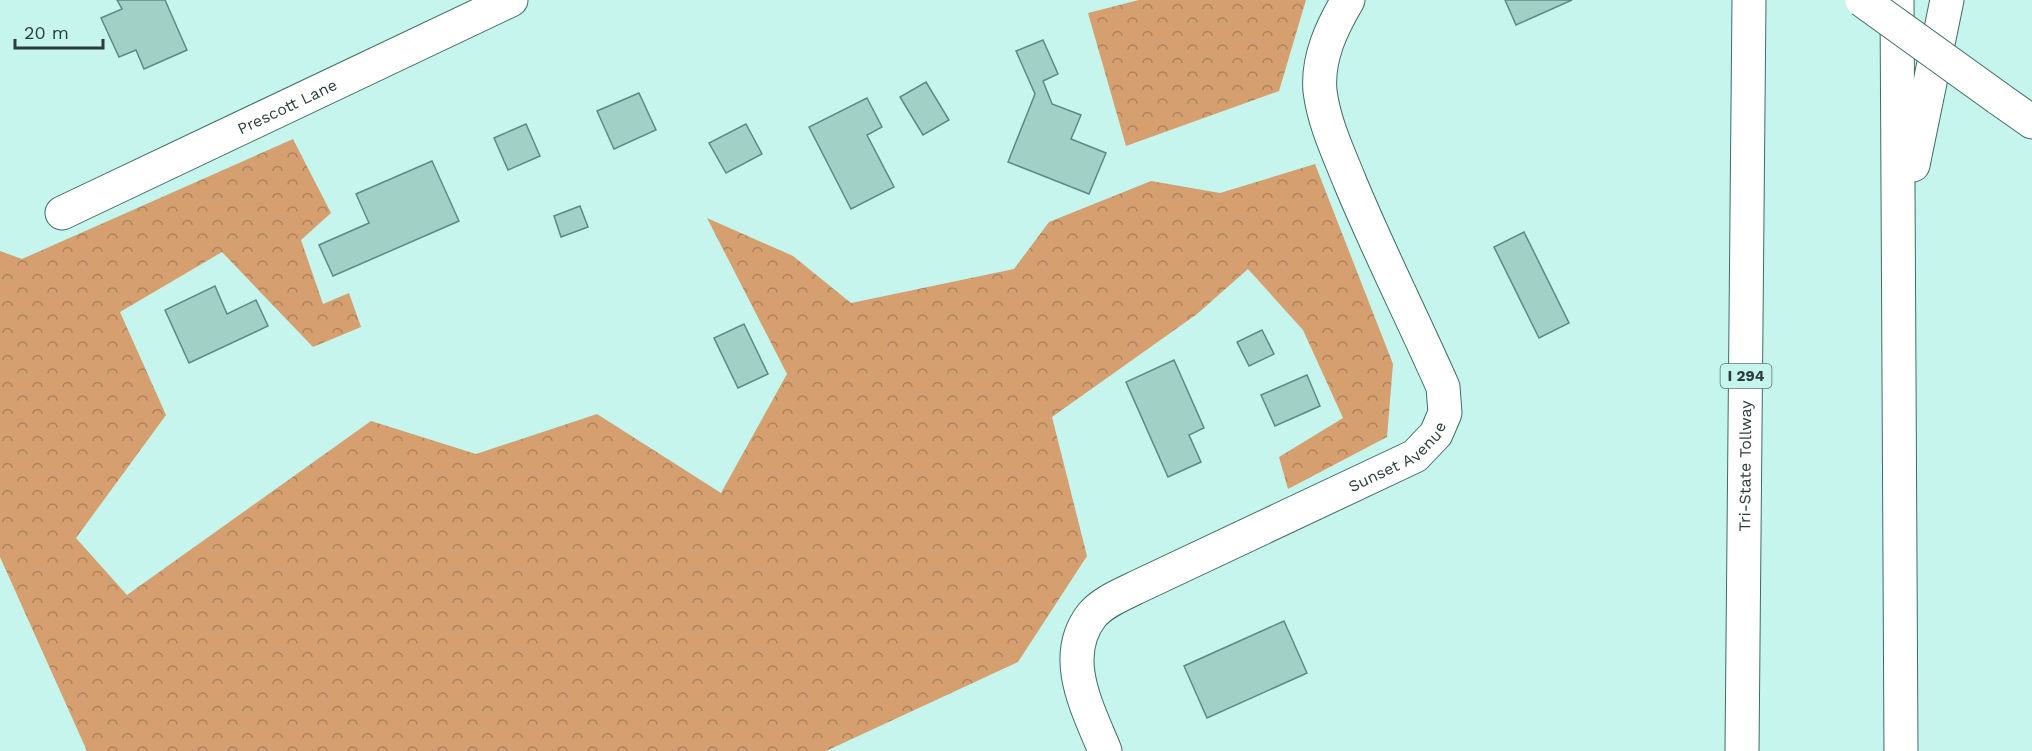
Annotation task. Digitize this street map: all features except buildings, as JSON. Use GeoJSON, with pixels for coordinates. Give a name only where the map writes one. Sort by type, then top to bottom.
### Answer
{"type":"FeatureCollection","features":[{"type":"Feature","properties":{"kind":"main road","name":"Prescott Lane"},"geometry":{"type":"LineString","coordinates":[[62,213],[511,0]]}},
{"type":"Feature","properties":{"kind":"main road","name":"Sunset Avenue"},"geometry":{"type":"LineString","coordinates":[[1105,751],[1080,686],[1075,655],[1092,615],[1109,601],[1415,456],[1436,434],[1445,413],[1443,387],[1360,206],[1327,125],[1320,89],[1323,57],[1332,28],[1348,0]]}},
{"type":"Feature","properties":{"kind":"main road","name":"Tri-State Tollway"},"geometry":{"type":"LineString","coordinates":[[1742,751],[1749,0]]}},
{"type":"Feature","properties":{"kind":"main road"},"geometry":{"type":"LineString","coordinates":[[1862,0],[2032,122]]}},
{"type":"Feature","properties":{"kind":"main road"},"geometry":{"type":"LineString","coordinates":[[1898,0],[1901,751]]}},
{"type":"Feature","properties":{"kind":"main road"},"geometry":{"type":"LineString","coordinates":[[1900,229],[1947,0]]}},
{"type":"Feature","properties":{"kind":"green space"},"geometry":{"type":"Polygon","coordinates":[[[1139,0],[1306,0],[1279,91],[1126,146],[1088,13],[1139,0]]]}},
{"type":"Feature","properties":{"kind":"green space"},"geometry":{"type":"Polygon","coordinates":[[[293,139],[331,213],[301,240],[323,304],[349,293],[361,327],[313,347],[222,252],[120,312],[166,415],[76,538],[127,595],[371,421],[476,454],[597,414],[721,493],[787,374],[707,218],[793,256],[851,303],[1014,269],[1049,222],[1151,181],[1220,193],[1315,164],[1393,364],[1387,437],[1288,489],[1279,457],[1343,418],[1303,330],[1248,269],[1197,314],[1052,417],[1087,556],[1018,662],[826,751],[87,751],[0,557],[0,251],[22,259],[293,139]]]}}]}
